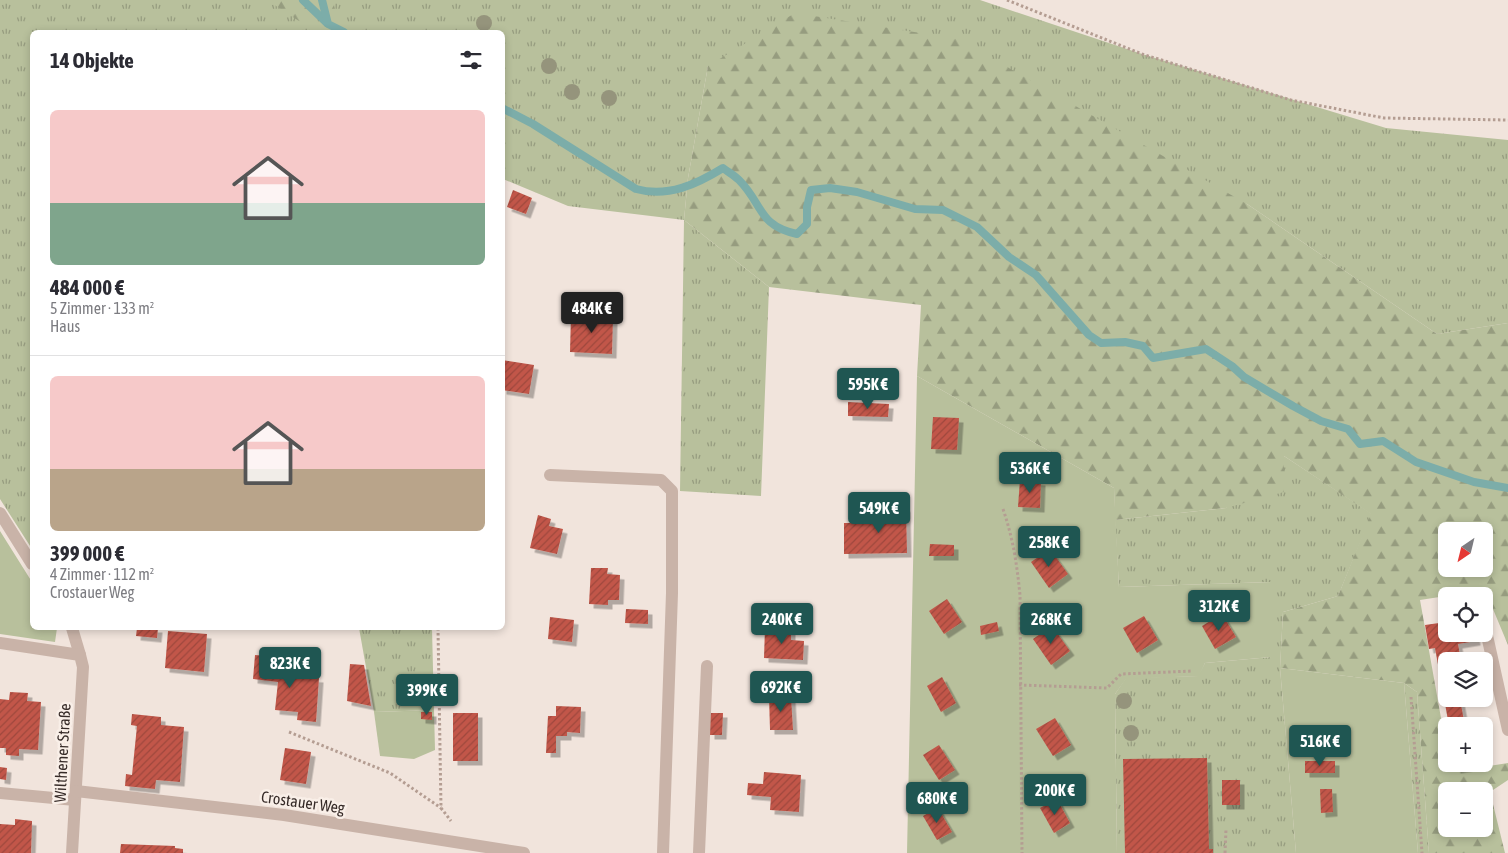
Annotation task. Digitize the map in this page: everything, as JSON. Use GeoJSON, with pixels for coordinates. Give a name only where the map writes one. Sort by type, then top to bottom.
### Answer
{"type":"FeatureCollection","features":[{"type":"Feature","properties":{"kind":"street"},"geometry":{"type":"LineString","coordinates":[[550,475],[661,480],[672,491],[672,594],[664,853]]}},
{"type":"Feature","properties":{"kind":"street"},"geometry":{"type":"LineString","coordinates":[[0,513],[30,561]]}},
{"type":"Feature","properties":{"kind":"street","name":"Wilthener Straße"},"geometry":{"type":"LineString","coordinates":[[72,853],[83,667],[73,630]]}},
{"type":"Feature","properties":{"kind":"street"},"geometry":{"type":"LineString","coordinates":[[1488,642],[1508,730]]}},
{"type":"Feature","properties":{"kind":"street"},"geometry":{"type":"LineString","coordinates":[[0,643],[80,655]]}},
{"type":"Feature","properties":{"kind":"street"},"geometry":{"type":"LineString","coordinates":[[699,853],[707,666]]}},
{"type":"Feature","properties":{"kind":"street","name":"Crostauer Weg"},"geometry":{"type":"LineString","coordinates":[[0,793],[76,796],[284,815],[524,853]]}},
{"type":"Feature","properties":{"kind":"path"},"geometry":{"type":"LineString","coordinates":[[1007,0],[1142,54],[1291,100],[1384,118],[1508,120]]}},
{"type":"Feature","properties":{"kind":"path"},"geometry":{"type":"LineString","coordinates":[[1003,510],[1011,532],[1020,595],[1019,685],[1022,853]]}},
{"type":"Feature","properties":{"kind":"path"},"geometry":{"type":"LineString","coordinates":[[438,630],[441,808]]}},
{"type":"Feature","properties":{"kind":"path"},"geometry":{"type":"LineString","coordinates":[[1019,685],[1107,688],[1121,674],[1193,671]]}},
{"type":"Feature","properties":{"kind":"path"},"geometry":{"type":"LineString","coordinates":[[1411,697],[1422,853]]}},
{"type":"Feature","properties":{"kind":"path"},"geometry":{"type":"LineString","coordinates":[[288,732],[390,774],[441,808],[467,844]]}},
{"type":"Feature","properties":{"kind":"path"},"geometry":{"type":"LineString","coordinates":[[1225,853],[1226,829]]}},
{"type":"Feature","properties":{"kind":"green space"},"geometry":{"type":"Polygon","coordinates":[[[0,0],[980,0],[1142,54],[1386,128],[1508,140],[1508,323],[1437,334],[1247,204],[708,66],[688,178],[684,220],[568,206],[505,180],[505,30],[30,30],[30,546],[0,499],[0,0]]]}},
{"type":"Feature","properties":{"kind":"green space"},"geometry":{"type":"Polygon","coordinates":[[[267,0],[333,0],[336,15],[302,23],[267,0]]]}},
{"type":"Feature","properties":{"kind":"green space"},"geometry":{"type":"Polygon","coordinates":[[[795,13],[958,39],[1247,204],[1437,334],[1508,323],[1508,645],[1493,609],[1493,587],[1438,587],[1438,597],[1420,600],[1441,717],[1438,717],[1438,772],[1493,772],[1493,765],[1508,763],[1508,780],[1493,790],[1493,782],[1438,782],[1438,837],[1493,837],[1493,804],[1505,853],[1429,853],[1417,692],[1404,683],[1280,668],[1283,612],[1338,596],[1371,514],[1284,456],[1284,492],[1226,508],[1115,520],[1114,488],[917,376],[921,305],[769,287],[684,220],[688,178],[708,66],[795,13]]]}},
{"type":"Feature","properties":{"kind":"green space"},"geometry":{"type":"Polygon","coordinates":[[[684,220],[769,287],[761,496],[680,491],[684,220]]]}},
{"type":"Feature","properties":{"kind":"green space"},"geometry":{"type":"Polygon","coordinates":[[[917,376],[1114,488],[1119,587],[1271,582],[1271,657],[1205,663],[1199,676],[1126,679],[1115,694],[1117,853],[907,853],[917,376]]]}},
{"type":"Feature","properties":{"kind":"green space"},"geometry":{"type":"Polygon","coordinates":[[[1284,456],[1372,514],[1338,596],[1283,612],[1280,668],[1296,853],[1117,853],[1115,694],[1126,678],[1198,676],[1205,663],[1271,657],[1271,582],[1119,587],[1115,520],[1226,508],[1284,456]]]}},
{"type":"Feature","properties":{"kind":"green space"},"geometry":{"type":"Polygon","coordinates":[[[0,531],[30,579],[30,630],[57,630],[55,642],[0,634],[0,531]]]}},
{"type":"Feature","properties":{"kind":"green space"},"geometry":{"type":"Polygon","coordinates":[[[359,630],[432,630],[434,710],[374,712],[359,630]]]}},
{"type":"Feature","properties":{"kind":"green space"},"geometry":{"type":"Polygon","coordinates":[[[1280,668],[1404,683],[1418,853],[1296,853],[1280,668]]]}},
{"type":"Feature","properties":{"kind":"green space"},"geometry":{"type":"Polygon","coordinates":[[[1404,683],[1417,692],[1429,853],[1418,853],[1404,683]]]}},
{"type":"Feature","properties":{"kind":"green space"},"geometry":{"type":"Polygon","coordinates":[[[434,710],[435,750],[414,759],[380,756],[374,712],[434,710]]]}},
{"type":"Feature","properties":{"kind":"building"},"geometry":{"type":"Polygon","coordinates":[[[513,190],[532,198],[526,214],[507,207],[513,190]]]}},
{"type":"Feature","properties":{"kind":"building"},"geometry":{"type":"Polygon","coordinates":[[[571,315],[613,317],[612,354],[570,352],[571,315]]]}},
{"type":"Feature","properties":{"kind":"building"},"geometry":{"type":"Polygon","coordinates":[[[505,360],[534,365],[529,394],[505,390],[505,360]]]}},
{"type":"Feature","properties":{"kind":"building"},"geometry":{"type":"Polygon","coordinates":[[[848,402],[889,404],[888,417],[848,416],[848,402]]]}},
{"type":"Feature","properties":{"kind":"building"},"geometry":{"type":"Polygon","coordinates":[[[933,417],[959,418],[957,450],[931,449],[933,417]]]}},
{"type":"Feature","properties":{"kind":"building"},"geometry":{"type":"Polygon","coordinates":[[[1020,479],[1041,481],[1040,508],[1018,507],[1020,479]]]}},
{"type":"Feature","properties":{"kind":"building"},"geometry":{"type":"Polygon","coordinates":[[[889,504],[902,504],[906,508],[907,553],[844,554],[844,523],[885,523],[885,508],[889,504]]]}},
{"type":"Feature","properties":{"kind":"building"},"geometry":{"type":"Polygon","coordinates":[[[538,515],[551,519],[549,526],[563,529],[557,554],[530,548],[538,515]]]}},
{"type":"Feature","properties":{"kind":"building"},"geometry":{"type":"Polygon","coordinates":[[[930,544],[954,545],[954,556],[929,556],[930,544]]]}},
{"type":"Feature","properties":{"kind":"building"},"geometry":{"type":"Polygon","coordinates":[[[1050,549],[1068,574],[1049,588],[1031,562],[1050,549]]]}},
{"type":"Feature","properties":{"kind":"building"},"geometry":{"type":"Polygon","coordinates":[[[591,568],[608,568],[607,574],[620,575],[619,600],[608,600],[608,605],[589,604],[591,568]]]}},
{"type":"Feature","properties":{"kind":"building"},"geometry":{"type":"Polygon","coordinates":[[[947,599],[962,622],[944,634],[929,611],[947,599]]]}},
{"type":"Feature","properties":{"kind":"building"},"geometry":{"type":"Polygon","coordinates":[[[626,609],[648,610],[648,624],[625,623],[626,609]]]}},
{"type":"Feature","properties":{"kind":"building"},"geometry":{"type":"Polygon","coordinates":[[[1222,614],[1236,637],[1215,649],[1202,626],[1222,614]]]}},
{"type":"Feature","properties":{"kind":"building"},"geometry":{"type":"Polygon","coordinates":[[[1144,616],[1158,640],[1137,653],[1123,628],[1144,616]]]}},
{"type":"Feature","properties":{"kind":"building"},"geometry":{"type":"Polygon","coordinates":[[[550,617],[574,620],[572,642],[548,639],[550,617]]]}},
{"type":"Feature","properties":{"kind":"building"},"geometry":{"type":"Polygon","coordinates":[[[997,622],[999,631],[981,635],[980,626],[997,622]]]}},
{"type":"Feature","properties":{"kind":"building"},"geometry":{"type":"Polygon","coordinates":[[[1438,623],[1438,642],[1470,642],[1458,644],[1459,652],[1438,652],[1438,665],[1435,648],[1429,649],[1425,625],[1438,623]]]}},
{"type":"Feature","properties":{"kind":"building"},"geometry":{"type":"Polygon","coordinates":[[[1052,626],[1070,651],[1051,665],[1033,639],[1052,626]]]}},
{"type":"Feature","properties":{"kind":"building"},"geometry":{"type":"Polygon","coordinates":[[[765,627],[791,628],[791,640],[804,641],[803,660],[764,658],[765,627]]]}},
{"type":"Feature","properties":{"kind":"building"},"geometry":{"type":"Polygon","coordinates":[[[137,630],[158,630],[157,638],[136,636],[137,630]]]}},
{"type":"Feature","properties":{"kind":"building"},"geometry":{"type":"Polygon","coordinates":[[[168,631],[207,634],[204,672],[165,668],[168,631]]]}},
{"type":"Feature","properties":{"kind":"building"},"geometry":{"type":"Polygon","coordinates":[[[255,655],[280,657],[278,674],[319,678],[316,722],[297,720],[298,712],[275,710],[278,682],[253,679],[255,655]]]}},
{"type":"Feature","properties":{"kind":"building"},"geometry":{"type":"Polygon","coordinates":[[[350,664],[364,665],[371,706],[347,701],[350,664]]]}},
{"type":"Feature","properties":{"kind":"building"},"geometry":{"type":"Polygon","coordinates":[[[942,677],[956,703],[941,712],[927,686],[942,677]]]}},
{"type":"Feature","properties":{"kind":"building"},"geometry":{"type":"Polygon","coordinates":[[[10,692],[28,693],[27,701],[41,702],[38,750],[19,749],[19,756],[6,755],[6,748],[0,748],[0,699],[9,700],[10,692]]]}},
{"type":"Feature","properties":{"kind":"building"},"geometry":{"type":"Polygon","coordinates":[[[769,696],[791,696],[793,730],[770,730],[769,696]]]}},
{"type":"Feature","properties":{"kind":"building"},"geometry":{"type":"Polygon","coordinates":[[[556,706],[581,707],[580,733],[567,732],[567,736],[556,736],[556,753],[546,753],[548,716],[556,716],[556,706]]]}},
{"type":"Feature","properties":{"kind":"building"},"geometry":{"type":"Polygon","coordinates":[[[1446,707],[1461,707],[1463,717],[1447,717],[1446,707]]]}},
{"type":"Feature","properties":{"kind":"building"},"geometry":{"type":"Polygon","coordinates":[[[421,712],[432,712],[432,720],[421,719],[421,712]]]}},
{"type":"Feature","properties":{"kind":"building"},"geometry":{"type":"Polygon","coordinates":[[[453,713],[478,713],[478,761],[453,761],[453,713]]]}},
{"type":"Feature","properties":{"kind":"building"},"geometry":{"type":"Polygon","coordinates":[[[710,713],[723,713],[722,735],[710,735],[710,713]]]}},
{"type":"Feature","properties":{"kind":"building"},"geometry":{"type":"Polygon","coordinates":[[[132,714],[161,717],[161,725],[184,727],[180,782],[156,780],[155,789],[125,786],[126,774],[132,775],[137,726],[131,725],[132,714]]]}},
{"type":"Feature","properties":{"kind":"building"},"geometry":{"type":"Polygon","coordinates":[[[1055,718],[1071,745],[1053,756],[1036,729],[1055,718]]]}},
{"type":"Feature","properties":{"kind":"building"},"geometry":{"type":"Polygon","coordinates":[[[939,745],[955,770],[939,780],[923,755],[939,745]]]}},
{"type":"Feature","properties":{"kind":"building"},"geometry":{"type":"Polygon","coordinates":[[[285,748],[311,752],[306,784],[280,780],[285,748]]]}},
{"type":"Feature","properties":{"kind":"building"},"geometry":{"type":"Polygon","coordinates":[[[1207,758],[1209,849],[1213,849],[1213,853],[1125,853],[1123,759],[1207,758]]]}},
{"type":"Feature","properties":{"kind":"building"},"geometry":{"type":"Polygon","coordinates":[[[1305,761],[1335,761],[1335,773],[1305,773],[1305,761]]]}},
{"type":"Feature","properties":{"kind":"building"},"geometry":{"type":"Polygon","coordinates":[[[0,767],[7,768],[6,780],[0,779],[0,767]]]}},
{"type":"Feature","properties":{"kind":"building"},"geometry":{"type":"Polygon","coordinates":[[[764,772],[801,775],[799,812],[770,810],[771,797],[747,795],[748,783],[763,784],[764,772]]]}},
{"type":"Feature","properties":{"kind":"building"},"geometry":{"type":"Polygon","coordinates":[[[1222,780],[1240,780],[1240,805],[1222,805],[1222,780]]]}},
{"type":"Feature","properties":{"kind":"building"},"geometry":{"type":"Polygon","coordinates":[[[1320,789],[1332,789],[1333,812],[1321,813],[1320,789]]]}},
{"type":"Feature","properties":{"kind":"building"},"geometry":{"type":"Polygon","coordinates":[[[1057,799],[1070,823],[1054,833],[1040,808],[1057,799]]]}},
{"type":"Feature","properties":{"kind":"building"},"geometry":{"type":"Polygon","coordinates":[[[938,808],[952,832],[937,840],[923,816],[938,808]]]}},
{"type":"Feature","properties":{"kind":"building"},"geometry":{"type":"Polygon","coordinates":[[[15,819],[32,821],[31,853],[0,853],[0,824],[15,825],[15,819]]]}},
{"type":"Feature","properties":{"kind":"building"},"geometry":{"type":"Polygon","coordinates":[[[121,844],[175,846],[175,848],[183,849],[183,853],[120,853],[121,844]]]}},
{"type":"Feature","properties":{"kind":"waterway"},"geometry":{"type":"LineString","coordinates":[[303,0],[327,23]]}},
{"type":"Feature","properties":{"kind":"waterway"},"geometry":{"type":"LineString","coordinates":[[322,0],[328,24],[340,30]]}},
{"type":"Feature","properties":{"kind":"waterway"},"geometry":{"type":"LineString","coordinates":[[505,110],[533,124],[636,189],[659,192],[671,191],[692,184],[723,168],[737,178],[747,189],[768,220],[775,226],[797,234],[807,224],[807,207],[811,190],[830,188],[857,192],[915,209],[943,210],[977,227],[1009,257],[1036,275],[1089,335],[1101,343],[1125,342],[1143,346],[1153,358],[1206,349],[1232,366],[1244,377],[1293,406],[1321,421],[1348,429],[1360,444],[1383,441],[1416,462],[1474,482],[1508,488]]}}]}
